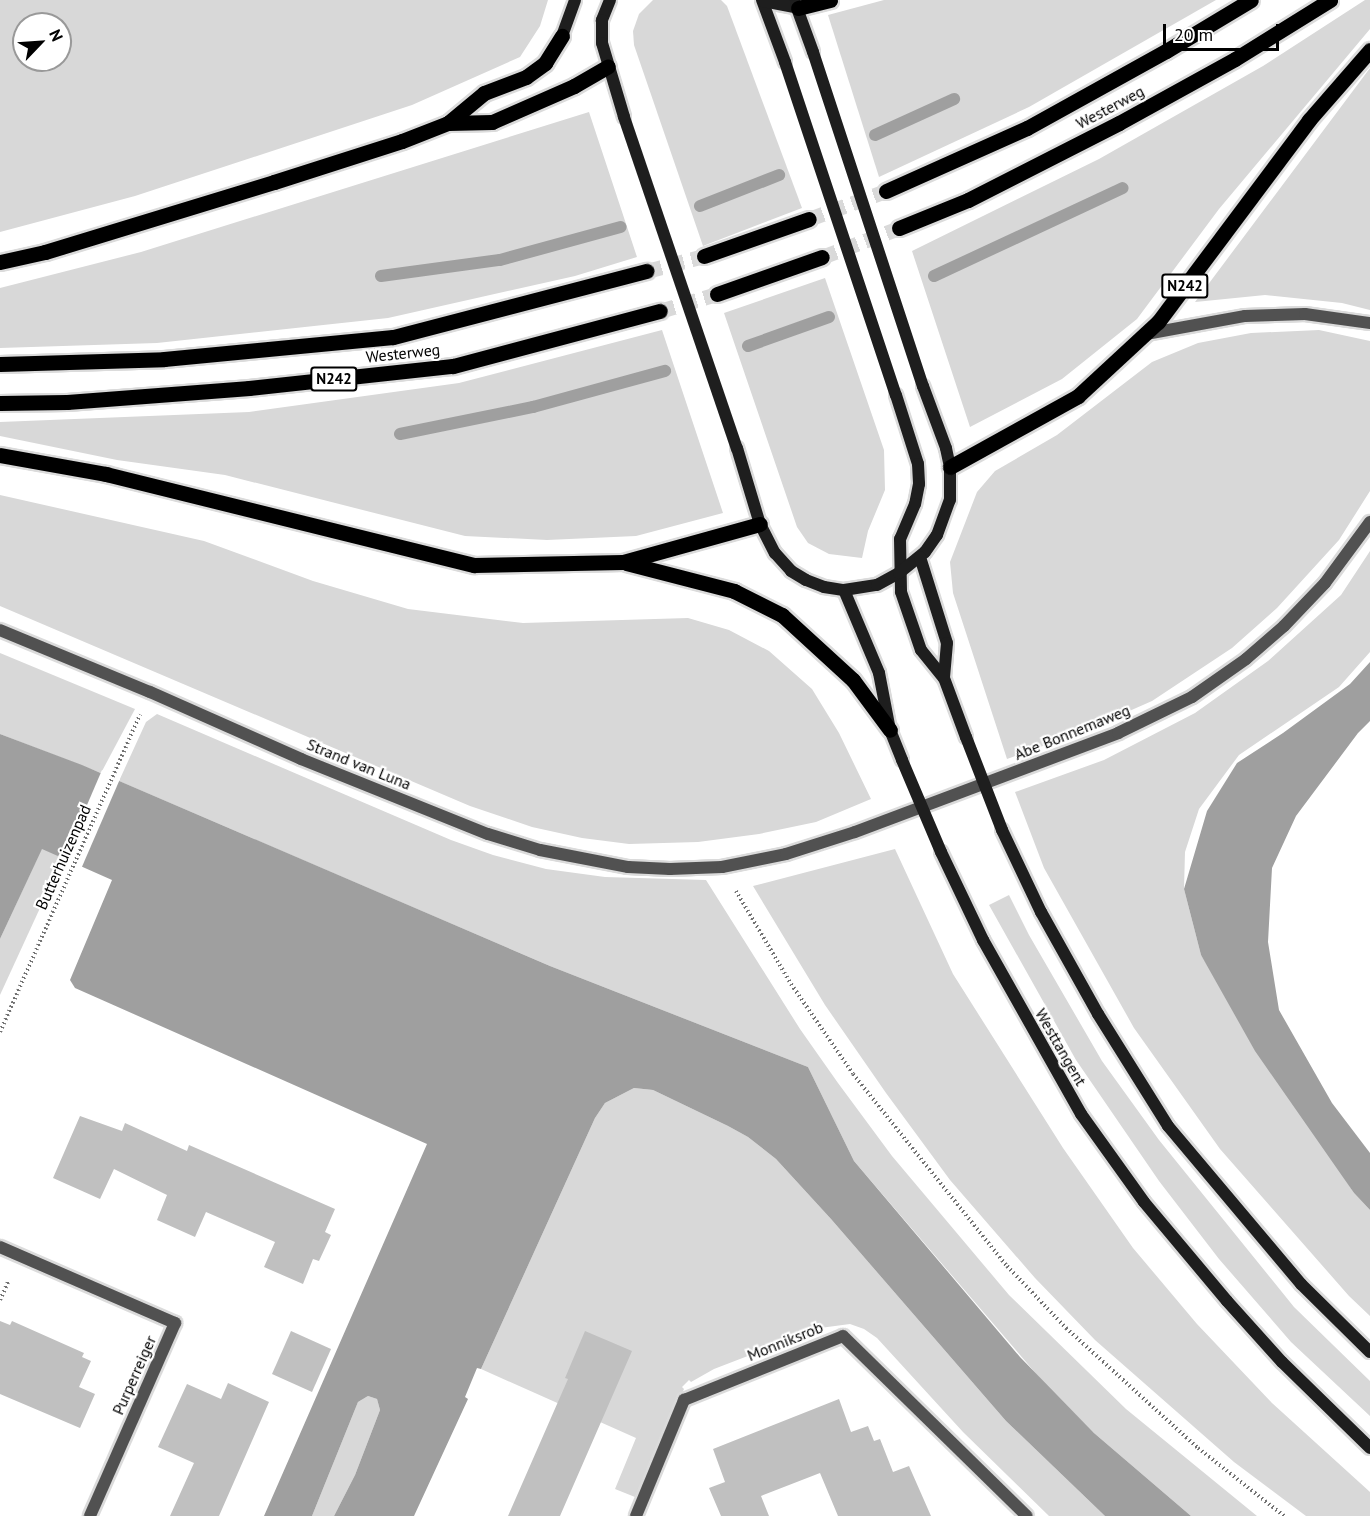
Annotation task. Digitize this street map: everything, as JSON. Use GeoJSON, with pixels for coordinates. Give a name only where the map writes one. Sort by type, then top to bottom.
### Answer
{"type":"FeatureCollection","features":[{"type":"Feature","properties":{"kind":"main road"},"geometry":{"type":"LineString","coordinates":[[0,262],[45,252],[274,182],[402,141],[448,123],[484,93],[526,77],[544,63],[562,36],[575,0]]}},
{"type":"Feature","properties":{"kind":"main road"},"geometry":{"type":"LineString","coordinates":[[610,0],[602,20],[602,44],[608,66],[737,448],[760,524],[775,553],[791,571],[806,580],[844,590],[877,585],[899,573],[920,557],[936,535],[944,518],[950,500],[950,467],[946,448],[923,386],[796,4]]}},
{"type":"Feature","properties":{"kind":"main road"},"geometry":{"type":"LineString","coordinates":[[830,0],[796,4],[762,1],[918,464],[919,484],[915,504],[900,538],[899,573],[901,592],[921,650],[944,678],[1002,830],[1041,912],[1098,1014],[1168,1126],[1301,1284],[1370,1352]]}},
{"type":"Feature","properties":{"kind":"main road","name":"Westerweg"},"geometry":{"type":"LineString","coordinates":[[886,191],[1027,128],[1166,51],[1251,0]]}},
{"type":"Feature","properties":{"kind":"main road","name":"Westerweg"},"geometry":{"type":"LineString","coordinates":[[898,228],[968,200],[1119,123],[1243,54],[1330,0]]}},
{"type":"Feature","properties":{"kind":"main road","name":"N242"},"geometry":{"type":"LineString","coordinates":[[950,467],[1078,396],[1146,334],[1158,322],[1309,120],[1370,50]]}},
{"type":"Feature","properties":{"kind":"main road"},"geometry":{"type":"LineString","coordinates":[[448,123],[492,122],[574,86],[608,66]]}},
{"type":"Feature","properties":{"kind":"main road"},"geometry":{"type":"LineString","coordinates":[[704,256],[809,219]]}},
{"type":"Feature","properties":{"kind":"main road"},"geometry":{"type":"LineString","coordinates":[[717,294],[822,257]]}},
{"type":"Feature","properties":{"kind":"main road","name":"Westerweg"},"geometry":{"type":"LineString","coordinates":[[0,364],[164,359],[393,337],[648,271]]}},
{"type":"Feature","properties":{"kind":"main road","name":"Westerweg"},"geometry":{"type":"LineString","coordinates":[[0,403],[67,402],[249,388],[453,366],[660,311]]}},
{"type":"Feature","properties":{"kind":"main road"},"geometry":{"type":"LineString","coordinates":[[0,455],[106,474],[474,565],[623,562],[760,524]]}},
{"type":"Feature","properties":{"kind":"main road"},"geometry":{"type":"LineString","coordinates":[[920,557],[947,643],[944,678]]}},
{"type":"Feature","properties":{"kind":"main road"},"geometry":{"type":"LineString","coordinates":[[623,562],[734,591],[782,615],[853,680],[890,730]]}},
{"type":"Feature","properties":{"kind":"main road","name":"Westtangent"},"geometry":{"type":"LineString","coordinates":[[844,590],[879,673],[890,730],[941,852],[983,940],[1046,1055],[1087,1123],[1144,1202],[1227,1301],[1282,1362],[1370,1448]]}},
{"type":"Feature","properties":{"kind":"street"},"geometry":{"type":"LineString","coordinates":[[1146,334],[1245,316],[1305,314],[1370,323]]}},
{"type":"Feature","properties":{"kind":"street","name":"Abe Bonnemaweg"},"geometry":{"type":"LineString","coordinates":[[722,867],[786,854],[855,832],[1108,737],[1192,697],[1246,659],[1284,626],[1325,584],[1370,522]]}},
{"type":"Feature","properties":{"kind":"street","name":"Strand van Luna"},"geometry":{"type":"LineString","coordinates":[[0,630],[150,692],[301,759],[488,834],[540,850],[628,867],[670,869],[722,867]]}},
{"type":"Feature","properties":{"kind":"street","name":"Purperreiger"},"geometry":{"type":"LineString","coordinates":[[0,1247],[175,1323],[90,1516]]}},
{"type":"Feature","properties":{"kind":"street","name":"Monniksrob"},"geometry":{"type":"LineString","coordinates":[[636,1516],[684,1400],[843,1336],[1028,1516]]}},
{"type":"Feature","properties":{"kind":"path","name":"Butterhuizenpad"},"geometry":{"type":"LineString","coordinates":[[0,1032],[150,692]]}},
{"type":"Feature","properties":{"kind":"path"},"geometry":{"type":"LineString","coordinates":[[722,867],[791,984],[853,1074],[1007,1266],[1066,1328],[1198,1448],[1284,1516]]}},
{"type":"Feature","properties":{"kind":"shaded area"},"geometry":{"type":"Polygon","coordinates":[[[0,0],[548,0],[540,26],[520,57],[412,105],[135,196],[0,232],[0,0]]]}},
{"type":"Feature","properties":{"kind":"shaded area"},"geometry":{"type":"Polygon","coordinates":[[[653,0],[721,0],[727,6],[802,208],[703,246],[634,45],[633,31],[639,14],[653,0]]]}},
{"type":"Feature","properties":{"kind":"shaded area"},"geometry":{"type":"Polygon","coordinates":[[[884,0],[1216,0],[1029,107],[879,177],[828,15],[884,0]]]}},
{"type":"Feature","properties":{"kind":"shaded area"},"geometry":{"type":"Polygon","coordinates":[[[1365,0],[1370,0],[1370,29],[1219,209],[1137,319],[1062,379],[970,427],[912,251],[1099,159],[1263,66],[1365,0]]]}},
{"type":"Feature","properties":{"kind":"shaded area"},"geometry":{"type":"Polygon","coordinates":[[[1370,68],[1370,310],[1342,303],[1265,295],[1195,302],[1370,68]]]}},
{"type":"Feature","properties":{"kind":"shaded area"},"geometry":{"type":"Polygon","coordinates":[[[589,112],[637,257],[575,276],[388,318],[157,343],[0,348],[0,288],[141,252],[589,112]]]}},
{"type":"Feature","properties":{"kind":"shaded area"},"geometry":{"type":"Polygon","coordinates":[[[825,278],[884,450],[885,490],[868,531],[862,558],[829,554],[808,543],[797,527],[724,313],[825,278]]]}},
{"type":"Feature","properties":{"kind":"shaded area"},"geometry":{"type":"Polygon","coordinates":[[[662,330],[723,513],[636,536],[547,540],[465,536],[225,475],[117,460],[0,436],[0,422],[249,412],[459,383],[662,330]]]}},
{"type":"Feature","properties":{"kind":"shaded area"},"geometry":{"type":"Polygon","coordinates":[[[1319,330],[1370,341],[1370,491],[1339,540],[1277,608],[1232,648],[1152,701],[1084,731],[1007,759],[953,593],[950,562],[977,492],[995,471],[1057,435],[1152,362],[1198,343],[1251,333],[1319,330]]]}},
{"type":"Feature","properties":{"kind":"shaded area"},"geometry":{"type":"Polygon","coordinates":[[[0,495],[204,541],[313,581],[408,609],[523,623],[688,618],[729,630],[769,651],[812,689],[839,733],[871,799],[816,822],[759,834],[698,842],[629,844],[582,838],[532,827],[470,806],[0,606],[0,495]]]}},
{"type":"Feature","properties":{"kind":"shaded area"},"geometry":{"type":"Polygon","coordinates":[[[1370,551],[1370,652],[1339,687],[1239,755],[1199,809],[1185,852],[1184,889],[1201,955],[1354,1193],[1370,1210],[1370,1316],[1349,1296],[1220,1149],[1134,1028],[1044,868],[1015,792],[1104,760],[1195,713],[1268,661],[1341,595],[1370,551]]]}},
{"type":"Feature","properties":{"kind":"shaded area"},"geometry":{"type":"Polygon","coordinates":[[[0,653],[135,709],[101,773],[0,734],[0,653]]]}},
{"type":"Feature","properties":{"kind":"shaded area"},"geometry":{"type":"Polygon","coordinates":[[[1370,662],[1370,721],[1358,733],[1296,816],[1272,868],[1268,942],[1279,1010],[1332,1103],[1370,1153],[1370,1210],[1354,1193],[1255,1051],[1201,955],[1184,889],[1207,811],[1237,763],[1350,684],[1370,662]]]}},
{"type":"Feature","properties":{"kind":"shaded area"},"geometry":{"type":"Polygon","coordinates":[[[157,714],[451,840],[493,855],[546,869],[605,877],[706,880],[800,1029],[838,1083],[892,1156],[1009,1295],[1126,1409],[1257,1516],[1191,1516],[1094,1433],[1044,1383],[854,1161],[808,1067],[550,966],[119,781],[146,722],[157,714]]]}},
{"type":"Feature","properties":{"kind":"shaded area"},"geometry":{"type":"Polygon","coordinates":[[[0,734],[82,765],[550,966],[808,1067],[854,1161],[1020,1357],[1094,1433],[1191,1516],[1105,1516],[1006,1421],[776,1159],[748,1137],[728,1126],[653,1090],[634,1088],[605,1103],[595,1118],[481,1369],[477,1368],[465,1397],[468,1399],[414,1516],[334,1516],[355,1475],[380,1410],[377,1399],[368,1396],[358,1402],[312,1516],[264,1516],[427,1144],[75,988],[70,980],[112,880],[42,849],[0,939],[0,734]]]}},
{"type":"Feature","properties":{"kind":"shaded area"},"geometry":{"type":"Polygon","coordinates":[[[42,848],[63,858],[0,995],[0,939],[42,848]]]}},
{"type":"Feature","properties":{"kind":"shaded area"},"geometry":{"type":"Polygon","coordinates":[[[895,849],[953,974],[1063,1148],[1133,1248],[1197,1324],[1272,1403],[1370,1492],[1370,1516],[1306,1516],[1234,1462],[1095,1340],[1035,1278],[950,1180],[886,1093],[825,1005],[753,886],[895,849]]]}},
{"type":"Feature","properties":{"kind":"shaded area"},"geometry":{"type":"Polygon","coordinates":[[[1009,895],[1029,935],[1102,1061],[1159,1140],[1294,1307],[1370,1381],[1370,1416],[1291,1342],[1219,1259],[1159,1181],[1076,1060],[989,905],[1009,895]]]}},
{"type":"Feature","properties":{"kind":"shaded area"},"geometry":{"type":"Polygon","coordinates":[[[634,1088],[653,1090],[728,1126],[748,1137],[776,1159],[1006,1421],[1105,1516],[1049,1516],[963,1432],[877,1338],[864,1329],[850,1324],[820,1328],[714,1369],[691,1382],[689,1380],[682,1387],[684,1389],[635,1497],[615,1489],[636,1438],[481,1369],[595,1118],[605,1103],[634,1088]]]}},
{"type":"Feature","properties":{"kind":"shaded area"},"geometry":{"type":"Polygon","coordinates":[[[368,1396],[377,1399],[380,1410],[355,1475],[334,1516],[312,1516],[358,1402],[368,1396]]]}},
{"type":"Feature","properties":{"kind":"pier"},"geometry":{"type":"Polygon","coordinates":[[[102,770],[120,779],[81,869],[63,861],[102,770]]]}},
{"type":"Feature","properties":{"kind":"building"},"geometry":{"type":"Polygon","coordinates":[[[80,1116],[122,1131],[125,1123],[187,1151],[189,1145],[335,1209],[325,1232],[331,1235],[319,1261],[313,1259],[303,1284],[264,1267],[275,1242],[206,1212],[195,1237],[157,1220],[167,1195],[114,1169],[100,1199],[53,1178],[80,1116]]]}},
{"type":"Feature","properties":{"kind":"building"},"geometry":{"type":"Polygon","coordinates":[[[0,1321],[10,1325],[12,1321],[84,1353],[82,1357],[91,1361],[79,1387],[95,1394],[80,1428],[0,1394],[0,1321]]]}},
{"type":"Feature","properties":{"kind":"building"},"geometry":{"type":"Polygon","coordinates":[[[291,1331],[331,1349],[312,1392],[272,1374],[291,1331]]]}},
{"type":"Feature","properties":{"kind":"building"},"geometry":{"type":"Polygon","coordinates":[[[585,1331],[632,1351],[560,1516],[508,1516],[568,1379],[565,1378],[585,1331]]]}},
{"type":"Feature","properties":{"kind":"building"},"geometry":{"type":"Polygon","coordinates":[[[228,1383],[269,1402],[219,1516],[170,1516],[194,1463],[158,1447],[187,1384],[221,1399],[228,1383]]]}},
{"type":"Feature","properties":{"kind":"building"},"geometry":{"type":"Polygon","coordinates":[[[839,1399],[851,1432],[868,1426],[874,1441],[880,1439],[893,1472],[909,1466],[931,1516],[838,1516],[820,1473],[761,1496],[769,1516],[721,1516],[709,1488],[725,1482],[713,1449],[839,1399]]]}},
{"type":"Feature","properties":{"kind":"waterway"},"geometry":{"type":"LineString","coordinates":[[875,135],[954,99]]}},
{"type":"Feature","properties":{"kind":"waterway"},"geometry":{"type":"LineString","coordinates":[[700,206],[779,175]]}},
{"type":"Feature","properties":{"kind":"waterway"},"geometry":{"type":"LineString","coordinates":[[934,276],[1123,188]]}},
{"type":"Feature","properties":{"kind":"waterway"},"geometry":{"type":"LineString","coordinates":[[381,276],[500,260],[621,227]]}},
{"type":"Feature","properties":{"kind":"waterway"},"geometry":{"type":"LineString","coordinates":[[748,346],[829,317]]}},
{"type":"Feature","properties":{"kind":"waterway"},"geometry":{"type":"LineString","coordinates":[[400,434],[533,407],[665,371]]}},
{"type":"Feature","properties":{"kind":"tunnel"},"geometry":{"type":"LineString","coordinates":[[809,219],[886,191]]}},
{"type":"Feature","properties":{"kind":"tunnel"},"geometry":{"type":"LineString","coordinates":[[822,257],[899,228]]}},
{"type":"Feature","properties":{"kind":"tunnel"},"geometry":{"type":"LineString","coordinates":[[647,271],[704,256]]}},
{"type":"Feature","properties":{"kind":"tunnel"},"geometry":{"type":"LineString","coordinates":[[660,311],[717,294]]}}]}
